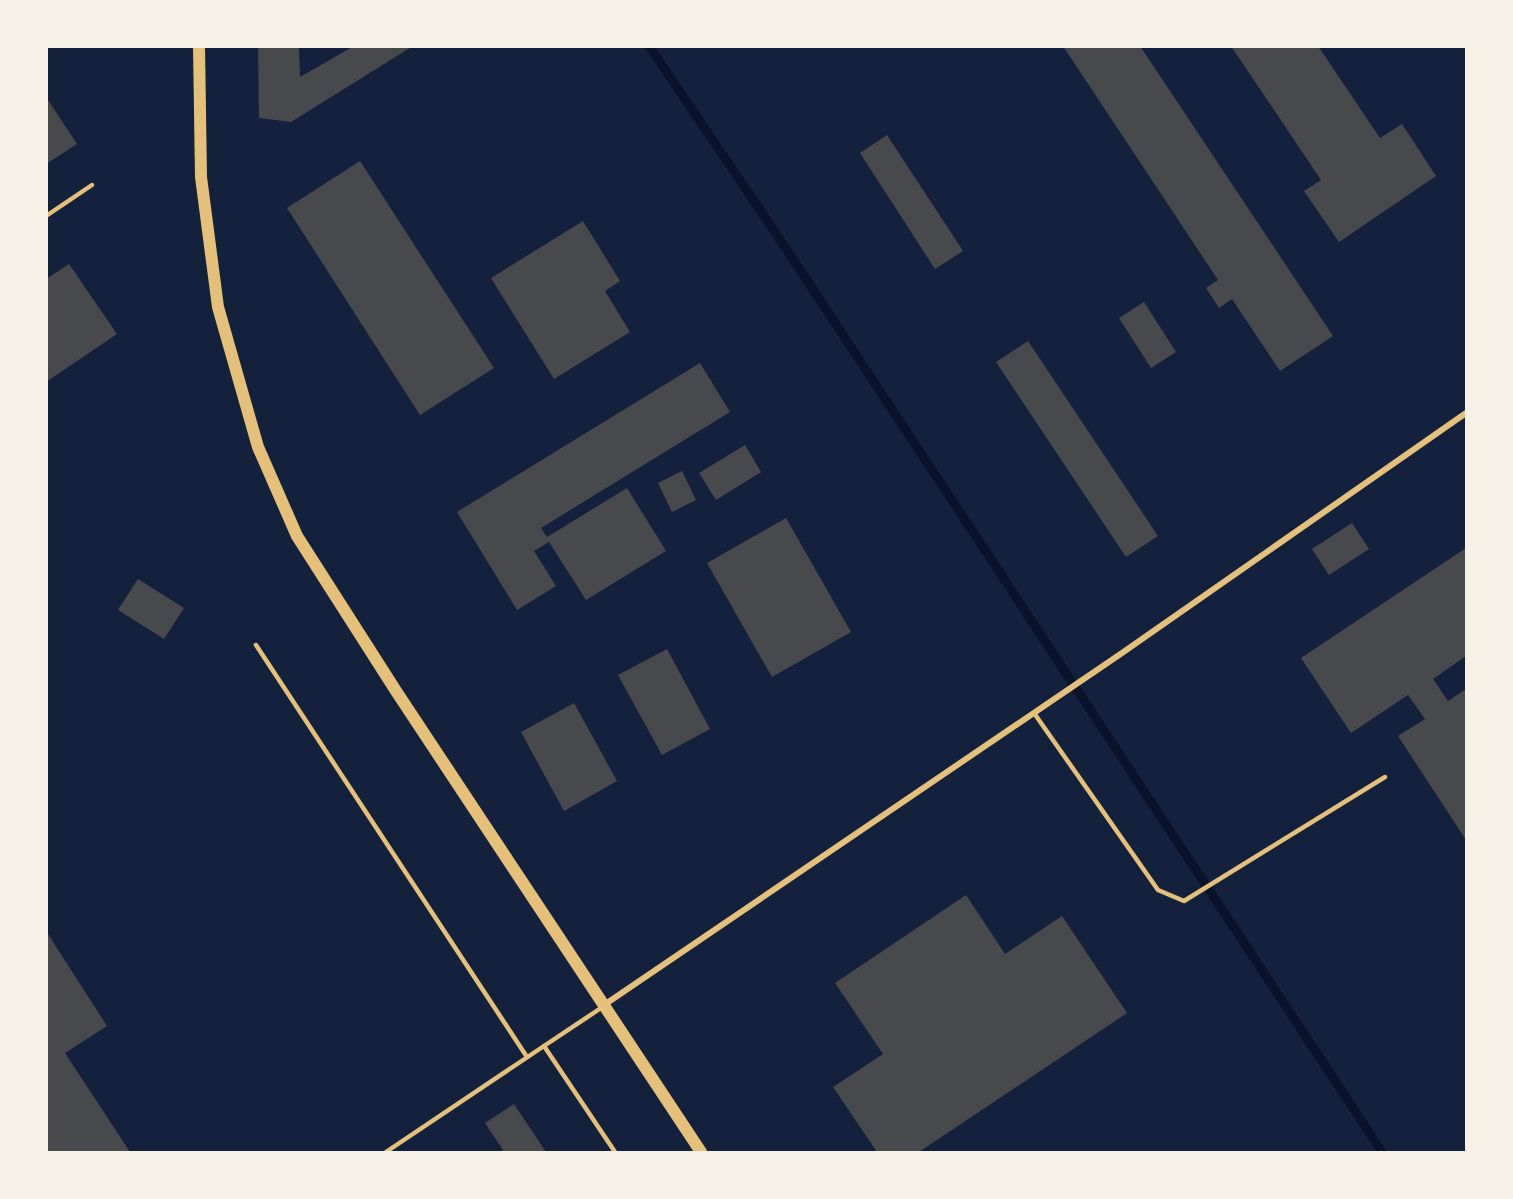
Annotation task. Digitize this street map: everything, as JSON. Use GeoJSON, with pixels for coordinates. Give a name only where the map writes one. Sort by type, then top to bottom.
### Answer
{"type":"FeatureCollection","features":[{"type":"Feature","properties":{"kind":"main road"},"geometry":{"type":"LineString","coordinates":[[199,46],[201,177],[218,307],[258,447],[297,536],[325,582],[701,1152]]}},
{"type":"Feature","properties":{"kind":"street"},"geometry":{"type":"LineString","coordinates":[[604,1006],[1045,706],[1467,412]]}},
{"type":"Feature","properties":{"kind":"lane"},"geometry":{"type":"LineString","coordinates":[[46,216],[92,185]]}},
{"type":"Feature","properties":{"kind":"lane"},"geometry":{"type":"LineString","coordinates":[[255,645],[527,1057]]}},
{"type":"Feature","properties":{"kind":"lane"},"geometry":{"type":"LineString","coordinates":[[1034,713],[1158,890],[1184,901],[1385,777]]}},
{"type":"Feature","properties":{"kind":"lane"},"geometry":{"type":"LineString","coordinates":[[386,1152],[604,1006]]}},
{"type":"Feature","properties":{"kind":"lane"},"geometry":{"type":"LineString","coordinates":[[544,1046],[615,1152]]}},
{"type":"Feature","properties":{"kind":"building"},"geometry":{"type":"Polygon","coordinates":[[[258,46],[299,46],[300,77],[354,46],[413,46],[291,122],[259,118],[258,46]]]}},
{"type":"Feature","properties":{"kind":"building"},"geometry":{"type":"Polygon","coordinates":[[[1063,46],[1140,46],[1333,336],[1280,371],[1232,299],[1219,308],[1206,288],[1218,280],[1063,46]]]}},
{"type":"Feature","properties":{"kind":"building"},"geometry":{"type":"Polygon","coordinates":[[[1231,46],[1318,46],[1380,138],[1402,124],[1436,176],[1339,242],[1304,191],[1321,180],[1231,46]]]}},
{"type":"Feature","properties":{"kind":"building"},"geometry":{"type":"Polygon","coordinates":[[[46,97],[77,144],[46,164],[46,97]]]}},
{"type":"Feature","properties":{"kind":"building"},"geometry":{"type":"Polygon","coordinates":[[[887,135],[963,251],[935,269],[860,153],[887,135]]]}},
{"type":"Feature","properties":{"kind":"building"},"geometry":{"type":"Polygon","coordinates":[[[360,161],[494,368],[420,415],[287,208],[360,161]]]}},
{"type":"Feature","properties":{"kind":"building"},"geometry":{"type":"Polygon","coordinates":[[[583,221],[620,281],[605,291],[630,332],[554,379],[491,278],[583,221]]]}},
{"type":"Feature","properties":{"kind":"building"},"geometry":{"type":"Polygon","coordinates":[[[69,264],[117,334],[46,382],[46,279],[69,264]]]}},
{"type":"Feature","properties":{"kind":"building"},"geometry":{"type":"Polygon","coordinates":[[[1144,302],[1176,352],[1151,368],[1119,318],[1144,302]]]}},
{"type":"Feature","properties":{"kind":"building"},"geometry":{"type":"Polygon","coordinates":[[[1028,341],[1158,536],[1126,557],[996,362],[1028,341]]]}},
{"type":"Feature","properties":{"kind":"building"},"geometry":{"type":"Polygon","coordinates":[[[700,363],[730,412],[541,528],[547,537],[627,488],[666,551],[586,600],[549,542],[534,551],[556,586],[517,610],[457,512],[700,363]]]}},
{"type":"Feature","properties":{"kind":"building"},"geometry":{"type":"Polygon","coordinates":[[[745,445],[761,472],[716,500],[699,473],[745,445]]]}},
{"type":"Feature","properties":{"kind":"building"},"geometry":{"type":"Polygon","coordinates":[[[682,471],[696,500],[672,512],[658,483],[682,471]]]}},
{"type":"Feature","properties":{"kind":"building"},"geometry":{"type":"Polygon","coordinates":[[[786,518],[851,632],[772,677],[707,563],[786,518]]]}},
{"type":"Feature","properties":{"kind":"building"},"geometry":{"type":"Polygon","coordinates":[[[1352,523],[1369,549],[1329,575],[1312,549],[1352,523]]]}},
{"type":"Feature","properties":{"kind":"building"},"geometry":{"type":"Polygon","coordinates":[[[1466,548],[1466,656],[1433,679],[1448,701],[1466,689],[1466,840],[1398,736],[1425,719],[1408,695],[1351,733],[1301,658],[1466,548]]]}},
{"type":"Feature","properties":{"kind":"building"},"geometry":{"type":"Polygon","coordinates":[[[138,579],[184,608],[164,639],[118,610],[138,579]]]}},
{"type":"Feature","properties":{"kind":"building"},"geometry":{"type":"Polygon","coordinates":[[[667,649],[710,729],[662,755],[618,675],[667,649]]]}},
{"type":"Feature","properties":{"kind":"building"},"geometry":{"type":"Polygon","coordinates":[[[574,703],[617,781],[564,811],[521,732],[574,703]]]}},
{"type":"Feature","properties":{"kind":"building"},"geometry":{"type":"Polygon","coordinates":[[[966,895],[1005,954],[1062,916],[1127,1013],[919,1152],[877,1152],[833,1087],[883,1054],[835,983],[966,895]]]}},
{"type":"Feature","properties":{"kind":"building"},"geometry":{"type":"Polygon","coordinates":[[[46,931],[107,1026],[65,1053],[130,1152],[46,1152],[46,931]]]}},
{"type":"Feature","properties":{"kind":"building"},"geometry":{"type":"Polygon","coordinates":[[[514,1104],[546,1152],[500,1152],[503,1150],[485,1123],[514,1104]]]}},
{"type":"Feature","properties":{"kind":"waterway"},"geometry":{"type":"LineString","coordinates":[[649,46],[777,235],[1382,1152]]}}]}
